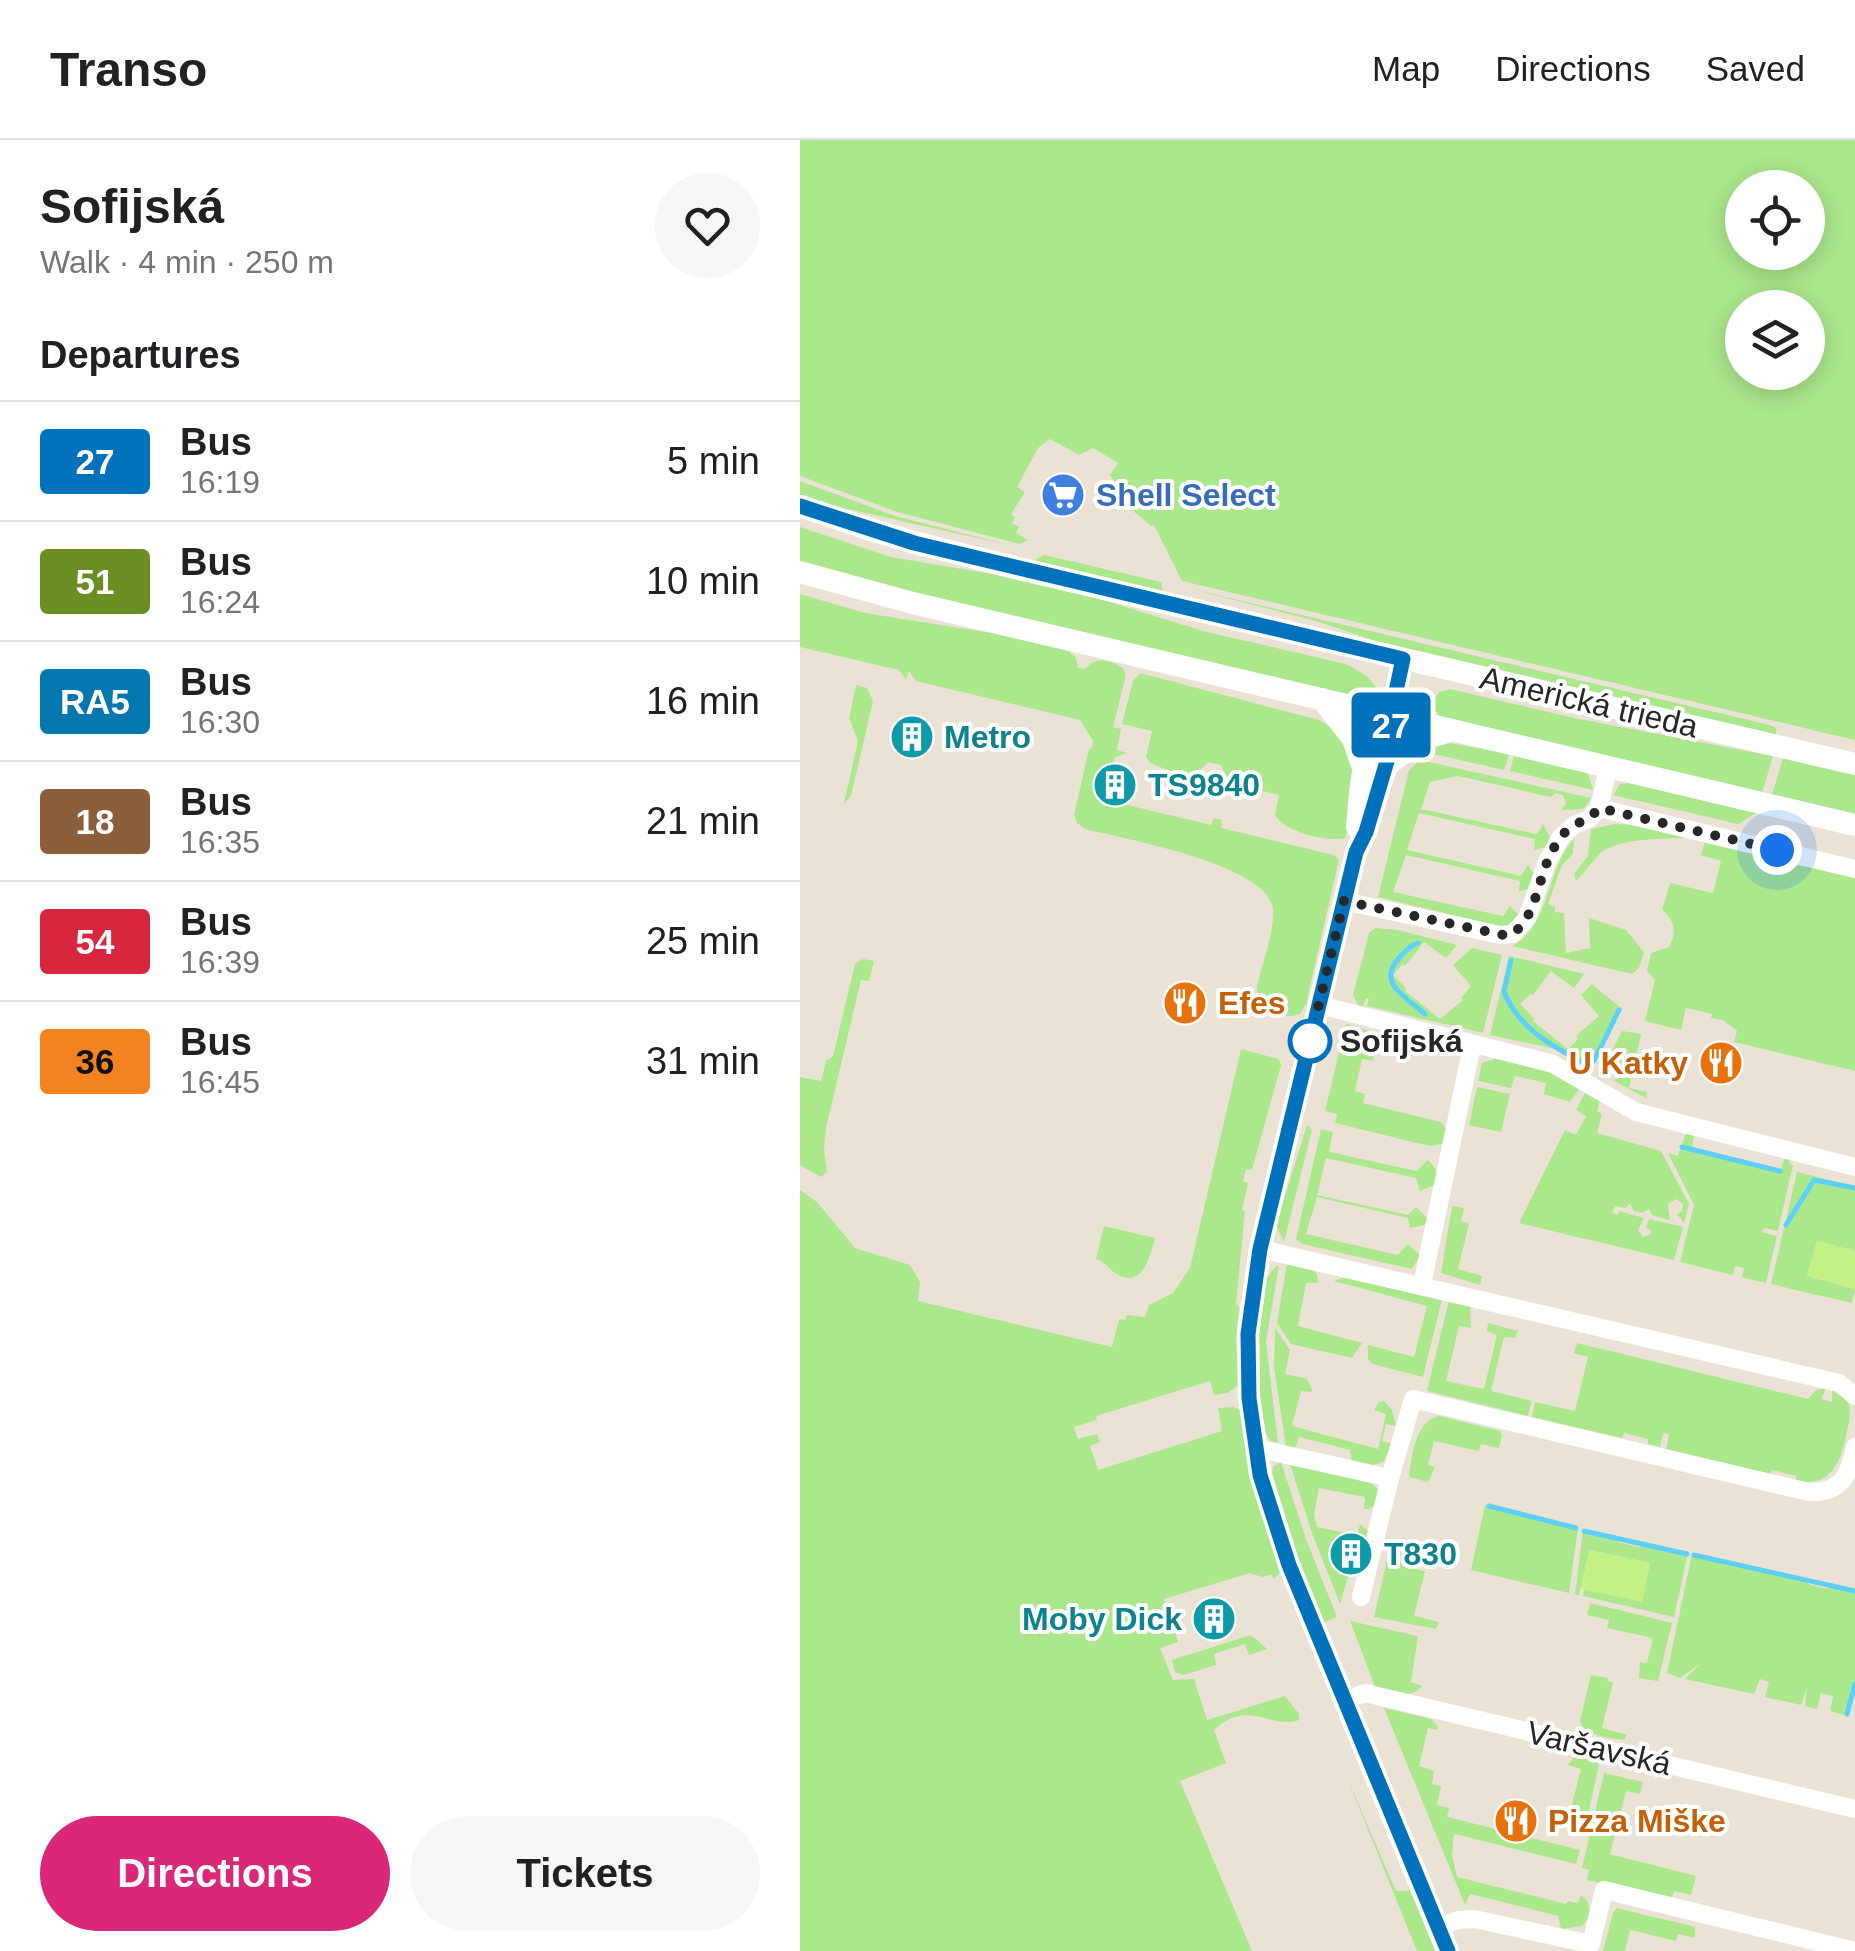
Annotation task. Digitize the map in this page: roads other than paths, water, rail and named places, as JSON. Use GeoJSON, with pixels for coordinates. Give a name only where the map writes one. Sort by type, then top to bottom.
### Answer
{"type":"FeatureCollection","features":[{"type":"Feature","properties":{"kind":"street","name":"Americká trieda"},"geometry":{"type":"LineString","coordinates":[[800,506],[932,548],[1855,764]]}},
{"type":"Feature","properties":{"kind":"street","name":"Americká trieda"},"geometry":{"type":"LineString","coordinates":[[800,572],[931,607],[1855,826]]}},
{"type":"Feature","properties":{"kind":"street"},"geometry":{"type":"LineString","coordinates":[[1403,659],[1391,714],[1390,751],[1375,768],[1366,832],[1356,852],[1260,1249],[1247,1349],[1255,1448],[1271,1512],[1289,1565],[1448,1951]]}},
{"type":"Feature","properties":{"kind":"street"},"geometry":{"type":"LineString","coordinates":[[1322,699],[1375,768]]}},
{"type":"Feature","properties":{"kind":"street"},"geometry":{"type":"LineString","coordinates":[[1375,768],[1421,740],[1452,730]]}},
{"type":"Feature","properties":{"kind":"street","name":"Americká trieda"},"geometry":{"type":"LineString","coordinates":[[1599,808],[1608,768]]}},
{"type":"Feature","properties":{"kind":"street"},"geometry":{"type":"LineString","coordinates":[[1344,901],[1508,936],[1523,926],[1547,862],[1561,837],[1599,808],[1855,869]]}},
{"type":"Feature","properties":{"kind":"street"},"geometry":{"type":"LineString","coordinates":[[1318,1005],[1553,1064],[1636,1112],[1855,1168]]}},
{"type":"Feature","properties":{"kind":"street"},"geometry":{"type":"LineString","coordinates":[[1422,1284],[1472,1046]]}},
{"type":"Feature","properties":{"kind":"street"},"geometry":{"type":"LineString","coordinates":[[1260,1249],[1840,1383],[1855,1396]]}},
{"type":"Feature","properties":{"kind":"street"},"geometry":{"type":"LineString","coordinates":[[1361,1598],[1413,1398],[1808,1492],[1850,1481],[1855,1447]]}},
{"type":"Feature","properties":{"kind":"street"},"geometry":{"type":"LineString","coordinates":[[1255,1448],[1390,1478]]}},
{"type":"Feature","properties":{"kind":"street","name":"Varšavská"},"geometry":{"type":"LineString","coordinates":[[1344,1701],[1365,1693],[1855,1809]]}},
{"type":"Feature","properties":{"kind":"street"},"geometry":{"type":"LineString","coordinates":[[1438,1928],[1474,1919],[1590,1948],[1604,1890],[1855,1950]]}},
{"type":"Feature","properties":{"kind":"waterway"},"geometry":{"type":"LineString","coordinates":[[1418,943],[1399,958],[1391,975],[1396,989],[1425,1014]]}},
{"type":"Feature","properties":{"kind":"waterway"},"geometry":{"type":"LineString","coordinates":[[1511,960],[1504,992],[1519,1017],[1538,1036],[1561,1050],[1586,1064],[1594,1061]]}},
{"type":"Feature","properties":{"kind":"waterway"},"geometry":{"type":"LineString","coordinates":[[1594,1061],[1619,1010]]}},
{"type":"Feature","properties":{"kind":"waterway"},"geometry":{"type":"LineString","coordinates":[[1682,1147],[1780,1171]]}},
{"type":"Feature","properties":{"kind":"waterway"},"geometry":{"type":"LineString","coordinates":[[1786,1225],[1814,1180],[1855,1188]]}},
{"type":"Feature","properties":{"kind":"waterway"},"geometry":{"type":"LineString","coordinates":[[1489,1506],[1576,1528]]}},
{"type":"Feature","properties":{"kind":"waterway"},"geometry":{"type":"LineString","coordinates":[[1584,1531],[1687,1554]]}},
{"type":"Feature","properties":{"kind":"waterway"},"geometry":{"type":"LineString","coordinates":[[1694,1555],[1855,1591]]}},
{"type":"Feature","properties":{"kind":"waterway"},"geometry":{"type":"LineString","coordinates":[[1847,1714],[1855,1684]]}},
{"type":"Feature","properties":{"kind":"place","name":"Shell Select"},"geometry":{"type":"Point","coordinates":[1063,495]}},
{"type":"Feature","properties":{"kind":"place","name":"Metro"},"geometry":{"type":"Point","coordinates":[912,737]}},
{"type":"Feature","properties":{"kind":"place","name":"TS9840"},"geometry":{"type":"Point","coordinates":[1115,785]}},
{"type":"Feature","properties":{"kind":"place","name":"Efes"},"geometry":{"type":"Point","coordinates":[1185,1003]}},
{"type":"Feature","properties":{"kind":"place","name":"Sofijská"},"geometry":{"type":"Point","coordinates":[1310,1041]}},
{"type":"Feature","properties":{"kind":"place","name":"U Katky"},"geometry":{"type":"Point","coordinates":[1721,1063]}},
{"type":"Feature","properties":{"kind":"place","name":"T830"},"geometry":{"type":"Point","coordinates":[1351,1554]}},
{"type":"Feature","properties":{"kind":"place","name":"Moby Dick"},"geometry":{"type":"Point","coordinates":[1214,1619]}},
{"type":"Feature","properties":{"kind":"place","name":"Pizza Miške"},"geometry":{"type":"Point","coordinates":[1516,1821]}}]}
